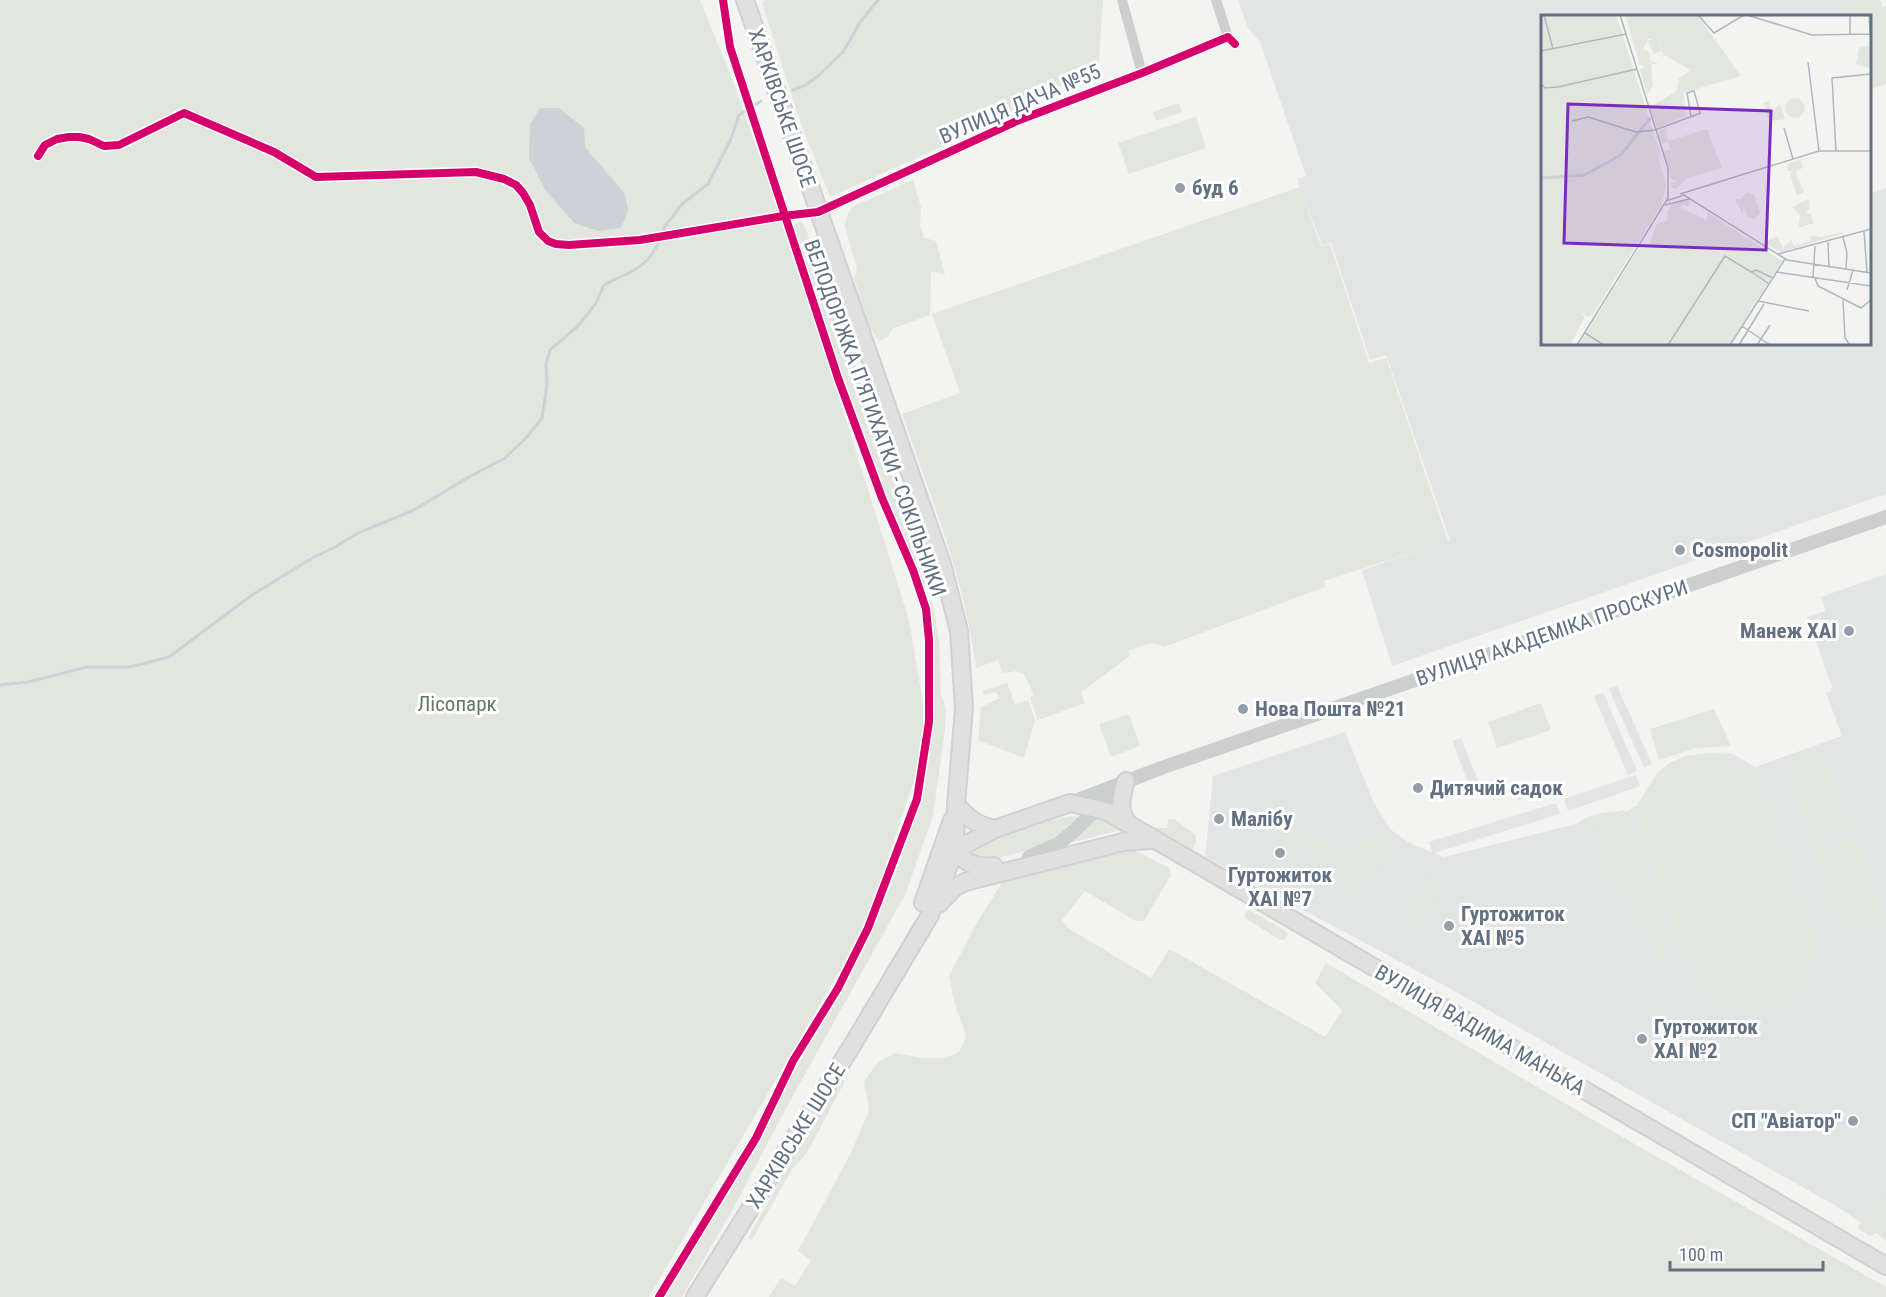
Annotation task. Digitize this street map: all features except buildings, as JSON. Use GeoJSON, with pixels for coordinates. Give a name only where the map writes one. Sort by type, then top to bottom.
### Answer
{"type":"FeatureCollection","features":[{"type":"Feature","properties":{"kind":"main road","name":"ХАРКІВСЬКЕ ШОСЕ"},"geometry":{"type":"LineString","coordinates":[[695,1297],[853,1044],[930,915],[955,850],[955,811],[964,708],[956,615],[934,540],[745,0]]}},
{"type":"Feature","properties":{"kind":"main road"},"geometry":{"type":"LineString","coordinates":[[1126,781],[1120,804],[1123,817],[1128,824]]}},
{"type":"Feature","properties":{"kind":"main road","name":"ВУЛИЦЯ ВАДИМА МАНЬКА"},"geometry":{"type":"LineString","coordinates":[[1070,803],[1111,814],[1152,840],[1886,1266]]}},
{"type":"Feature","properties":{"kind":"main road","name":"ВУЛИЦЯ АКАДЕМІКА ПРОСКУРИ"},"geometry":{"type":"LineString","coordinates":[[931,883],[955,850],[995,829],[1070,803]]}},
{"type":"Feature","properties":{"kind":"main road","name":"ХАРКІВСЬКЕ ШОСЕ"},"geometry":{"type":"LineString","coordinates":[[894,973],[931,883],[955,811]]}},
{"type":"Feature","properties":{"kind":"main road"},"geometry":{"type":"LineString","coordinates":[[955,811],[980,826],[995,829]]}},
{"type":"Feature","properties":{"kind":"main road"},"geometry":{"type":"LineString","coordinates":[[955,850],[977,867],[994,866],[1120,836],[1132,835],[1152,840]]}},
{"type":"Feature","properties":{"kind":"main road"},"geometry":{"type":"LineString","coordinates":[[959,884],[1099,847],[1123,842],[1152,840]]}},
{"type":"Feature","properties":{"kind":"main road"},"geometry":{"type":"LineString","coordinates":[[930,915],[959,884],[994,866]]}},
{"type":"Feature","properties":{"kind":"street"},"geometry":{"type":"LineString","coordinates":[[1122,0],[1142,73]]}},
{"type":"Feature","properties":{"kind":"street","name":"ВУЛИЦЯ ДАЧА №55"},"geometry":{"type":"LineString","coordinates":[[38,156],[45,145],[69,137],[89,139],[104,147],[120,145],[184,113],[274,152],[316,177],[476,172],[504,179],[516,185],[523,193],[530,205],[538,232],[548,241],[556,244],[640,240],[818,212],[1017,121],[1232,40],[1216,0]]}},
{"type":"Feature","properties":{"kind":"street","name":"ВУЛИЦЯ АКАДЕМІКА ПРОСКУРИ"},"geometry":{"type":"LineString","coordinates":[[1070,803],[1126,781],[1886,517]]}},
{"type":"Feature","properties":{"kind":"street"},"geometry":{"type":"LineString","coordinates":[[1029,857],[1058,844],[1126,781]]}},
{"type":"Feature","properties":{"kind":"shaded area"},"geometry":{"type":"Polygon","coordinates":[[[1238,0],[1843,0],[1848,15],[1541,15],[1541,345],[1871,345],[1871,194],[1886,188],[1886,494],[1392,666],[1362,570],[1450,540],[1386,355],[1370,360],[1331,243],[1322,245],[1297,179],[1306,176],[1260,42],[1248,28],[1238,0]]]}},
{"type":"Feature","properties":{"kind":"shaded area"},"geometry":{"type":"Polygon","coordinates":[[[540,108],[559,108],[584,128],[585,147],[625,194],[628,211],[621,228],[598,231],[574,223],[545,190],[529,158],[530,124],[540,108]]]}},
{"type":"Feature","properties":{"kind":"shaded area"},"geometry":{"type":"Polygon","coordinates":[[[1886,574],[1886,1239],[1836,1206],[1447,987],[1205,857],[1213,776],[1345,732],[1374,803],[1390,829],[1411,844],[1432,852],[1429,842],[1556,803],[1560,814],[1434,853],[1444,857],[1627,811],[1637,805],[1657,773],[1668,764],[1685,756],[1710,753],[1733,754],[1755,767],[1842,736],[1826,693],[1830,692],[1832,687],[1807,617],[1826,611],[1821,597],[1886,574]]]}},
{"type":"Feature","properties":{"kind":"shaded area"},"geometry":{"type":"Polygon","coordinates":[[[1617,686],[1652,764],[1644,768],[1609,689],[1617,686]]]}},
{"type":"Feature","properties":{"kind":"shaded area"},"geometry":{"type":"Polygon","coordinates":[[[1603,692],[1637,771],[1628,775],[1594,696],[1603,692]]]}},
{"type":"Feature","properties":{"kind":"shaded area"},"geometry":{"type":"Polygon","coordinates":[[[1461,738],[1478,781],[1469,785],[1452,741],[1461,738]]]}},
{"type":"Feature","properties":{"kind":"shaded area"},"geometry":{"type":"Polygon","coordinates":[[[1636,775],[1640,786],[1568,811],[1564,799],[1636,775]]]}},
{"type":"Feature","properties":{"kind":"shaded area"},"geometry":{"type":"Polygon","coordinates":[[[1537,783],[1540,793],[1519,800],[1516,789],[1537,783]]]}},
{"type":"Feature","properties":{"kind":"green space","name":"Лісопарк"},"geometry":{"type":"Polygon","coordinates":[[[0,0],[700,0],[731,76],[787,232],[909,620],[924,709],[922,752],[864,929],[649,1297],[0,1297],[0,0]],[[585,147],[529,158],[545,190],[574,223],[625,194],[585,147]]]}},
{"type":"Feature","properties":{"kind":"green space"},"geometry":{"type":"Polygon","coordinates":[[[765,0],[1103,0],[1098,71],[1033,96],[999,121],[830,197],[801,124],[762,3],[765,0]]]}},
{"type":"Feature","properties":{"kind":"green space"},"geometry":{"type":"Polygon","coordinates":[[[1843,0],[1880,0],[1883,7],[1886,6],[1886,84],[1871,90],[1871,15],[1848,15],[1843,0]]]}},
{"type":"Feature","properties":{"kind":"green space"},"geometry":{"type":"Polygon","coordinates":[[[1179,103],[1182,112],[1156,121],[1153,112],[1179,103]]]}},
{"type":"Feature","properties":{"kind":"green space"},"geometry":{"type":"Polygon","coordinates":[[[1196,117],[1206,148],[1129,174],[1118,143],[1196,117]]]}},
{"type":"Feature","properties":{"kind":"green space"},"geometry":{"type":"Polygon","coordinates":[[[913,180],[921,207],[920,226],[924,238],[936,241],[945,275],[931,271],[930,315],[892,329],[888,337],[879,341],[869,326],[854,278],[857,269],[845,226],[846,218],[852,207],[913,180]]]}},
{"type":"Feature","properties":{"kind":"green space"},"geometry":{"type":"Polygon","coordinates":[[[1300,187],[1321,246],[1330,244],[1369,363],[1386,358],[1448,541],[1324,581],[1325,587],[1164,647],[1151,644],[1128,651],[1130,656],[1081,692],[1085,703],[1038,720],[1030,697],[1034,695],[1024,674],[1016,671],[1007,673],[1002,659],[1006,672],[1003,673],[998,660],[976,668],[971,635],[955,571],[902,414],[960,393],[932,314],[1300,187]]]}},
{"type":"Feature","properties":{"kind":"green space"},"geometry":{"type":"Polygon","coordinates":[[[801,221],[847,342],[931,588],[924,589],[883,494],[825,334],[792,226],[801,221]]]}},
{"type":"Feature","properties":{"kind":"green space"},"geometry":{"type":"Polygon","coordinates":[[[932,601],[939,640],[941,695],[946,708],[945,730],[933,816],[905,895],[790,1101],[734,1207],[683,1295],[664,1297],[833,1004],[891,884],[919,801],[928,757],[933,699],[928,603],[932,601]]]}},
{"type":"Feature","properties":{"kind":"green space"},"geometry":{"type":"Polygon","coordinates":[[[1007,683],[1015,704],[1028,700],[1035,721],[1024,758],[978,740],[981,707],[1000,698],[996,692],[983,695],[983,691],[1007,683]]]}},
{"type":"Feature","properties":{"kind":"green space"},"geometry":{"type":"Polygon","coordinates":[[[1541,703],[1551,730],[1497,748],[1488,722],[1541,703]]]}},
{"type":"Feature","properties":{"kind":"green space"},"geometry":{"type":"Polygon","coordinates":[[[1714,709],[1731,746],[1696,748],[1659,760],[1650,729],[1714,709]]]}},
{"type":"Feature","properties":{"kind":"green space"},"geometry":{"type":"Polygon","coordinates":[[[1129,714],[1140,746],[1111,757],[1099,724],[1129,714]]]}},
{"type":"Feature","properties":{"kind":"green space"},"geometry":{"type":"Polygon","coordinates":[[[1820,748],[1850,825],[1810,840],[1781,763],[1820,748]]]}},
{"type":"Feature","properties":{"kind":"green space"},"geometry":{"type":"Polygon","coordinates":[[[1701,757],[1730,761],[1756,776],[1818,947],[1816,961],[1807,983],[1785,1003],[1772,1008],[1744,1011],[1730,1008],[1717,1002],[1701,989],[1691,974],[1637,826],[1643,797],[1661,774],[1684,761],[1701,757]]]}},
{"type":"Feature","properties":{"kind":"green space"},"geometry":{"type":"Polygon","coordinates":[[[1624,810],[1670,941],[1671,963],[1663,967],[1655,962],[1644,928],[1632,918],[1627,910],[1629,897],[1624,889],[1619,887],[1612,874],[1598,866],[1602,851],[1597,833],[1591,826],[1576,825],[1593,815],[1624,810]]]}},
{"type":"Feature","properties":{"kind":"green space"},"geometry":{"type":"Polygon","coordinates":[[[1276,814],[1311,840],[1326,839],[1341,854],[1362,840],[1385,831],[1392,837],[1391,846],[1368,888],[1357,888],[1352,893],[1343,894],[1341,892],[1347,874],[1271,830],[1276,814]]]}},
{"type":"Feature","properties":{"kind":"green space"},"geometry":{"type":"Polygon","coordinates":[[[1072,816],[1081,817],[1051,840],[1032,849],[987,861],[967,857],[1002,837],[1047,821],[1072,816]]]}},
{"type":"Feature","properties":{"kind":"green space"},"geometry":{"type":"Polygon","coordinates":[[[1098,817],[1120,829],[1072,841],[1098,817]]]}},
{"type":"Feature","properties":{"kind":"green space"},"geometry":{"type":"Polygon","coordinates":[[[1168,819],[1174,819],[1196,835],[1191,853],[1151,831],[1150,827],[1167,828],[1168,819]]]}},
{"type":"Feature","properties":{"kind":"green space"},"geometry":{"type":"Polygon","coordinates":[[[1854,833],[1886,925],[1845,940],[1812,848],[1854,833]]]}},
{"type":"Feature","properties":{"kind":"green space"},"geometry":{"type":"Polygon","coordinates":[[[1132,849],[1169,868],[1171,875],[1144,921],[1136,921],[1085,891],[1062,920],[1068,928],[1151,978],[1169,949],[1325,1037],[1342,1010],[1315,983],[1326,963],[1631,1142],[1886,1287],[1886,1297],[769,1297],[781,1278],[795,1286],[811,1260],[798,1251],[851,1153],[869,1110],[864,1082],[877,1063],[895,1053],[943,1058],[961,1049],[966,1035],[955,1005],[949,976],[978,921],[1002,883],[1132,849]]]}},
{"type":"Feature","properties":{"kind":"green space"},"geometry":{"type":"Polygon","coordinates":[[[1426,876],[1444,888],[1417,935],[1400,924],[1426,876]]]}},
{"type":"Feature","properties":{"kind":"green space"},"geometry":{"type":"Polygon","coordinates":[[[1247,911],[1251,911],[1286,931],[1288,935],[1284,940],[1280,940],[1245,918],[1247,911]]]}},
{"type":"Feature","properties":{"kind":"green space"},"geometry":{"type":"Polygon","coordinates":[[[838,1078],[845,1081],[808,1151],[791,1171],[752,1240],[748,1238],[838,1078]]]}},
{"type":"Feature","properties":{"kind":"green space"},"geometry":{"type":"Polygon","coordinates":[[[1886,1192],[1886,1241],[1877,1233],[1870,1236],[1857,1228],[1886,1192]]]}},
{"type":"Feature","properties":{"kind":"waterway"},"geometry":{"type":"LineString","coordinates":[[793,90],[806,85],[843,52],[861,21],[878,0]]}},
{"type":"Feature","properties":{"kind":"waterway"},"geometry":{"type":"LineString","coordinates":[[663,232],[682,204],[708,184],[731,139],[739,115],[761,101]]}},
{"type":"Feature","properties":{"kind":"waterway"},"geometry":{"type":"LineString","coordinates":[[0,685],[28,682],[87,667],[130,667],[169,657],[252,595],[314,557],[358,533],[412,511],[505,458],[527,437],[542,418],[547,385],[546,364],[550,350],[579,325],[596,303],[604,285],[644,263],[651,256],[660,238]]}},
{"type":"Feature","properties":{"kind":"cycle path","name":"ВЕЛОДОРІЖКА П'ЯТИХАТКИ - СОКІЛЬНИКИ"},"geometry":{"type":"LineString","coordinates":[[659,1297],[756,1138],[793,1061],[838,988],[868,928],[917,799],[929,722],[929,640],[926,609],[838,378],[730,47],[723,0]]}},
{"type":"Feature","properties":{"kind":"cycle path"},"geometry":{"type":"LineString","coordinates":[[38,156],[45,145],[57,139],[69,137],[89,139],[104,146],[119,145],[184,113],[274,152],[316,177],[476,172],[504,179],[516,185],[523,193],[530,205],[539,232],[548,241],[556,244],[640,240],[818,212],[1017,121],[1228,37],[1235,44]]}},
{"type":"Feature","properties":{"kind":"place","name":"буд 6"},"geometry":{"type":"Point","coordinates":[1180,188]}},
{"type":"Feature","properties":{"kind":"place","name":"Cosmopolit"},"geometry":{"type":"Point","coordinates":[1680,550]}},
{"type":"Feature","properties":{"kind":"place","name":"Манеж ХАІ"},"geometry":{"type":"Point","coordinates":[1849,631]}},
{"type":"Feature","properties":{"kind":"place","name":"Нова Пошта №21"},"geometry":{"type":"Point","coordinates":[1243,709]}},
{"type":"Feature","properties":{"kind":"place","name":"Дитячий садок"},"geometry":{"type":"Point","coordinates":[1418,788]}},
{"type":"Feature","properties":{"kind":"place","name":"Малібу"},"geometry":{"type":"Point","coordinates":[1219,819]}},
{"type":"Feature","properties":{"kind":"place","name":"Гуртожиток ХАІ №7"},"geometry":{"type":"Point","coordinates":[1280,853]}},
{"type":"Feature","properties":{"kind":"place","name":"Гуртожиток ХАІ №5"},"geometry":{"type":"Point","coordinates":[1449,926]}},
{"type":"Feature","properties":{"kind":"place","name":"Гуртожиток ХАІ №2"},"geometry":{"type":"Point","coordinates":[1642,1039]}},
{"type":"Feature","properties":{"kind":"place","name":"СП \"Авіатор\""},"geometry":{"type":"Point","coordinates":[1853,1121]}}]}
